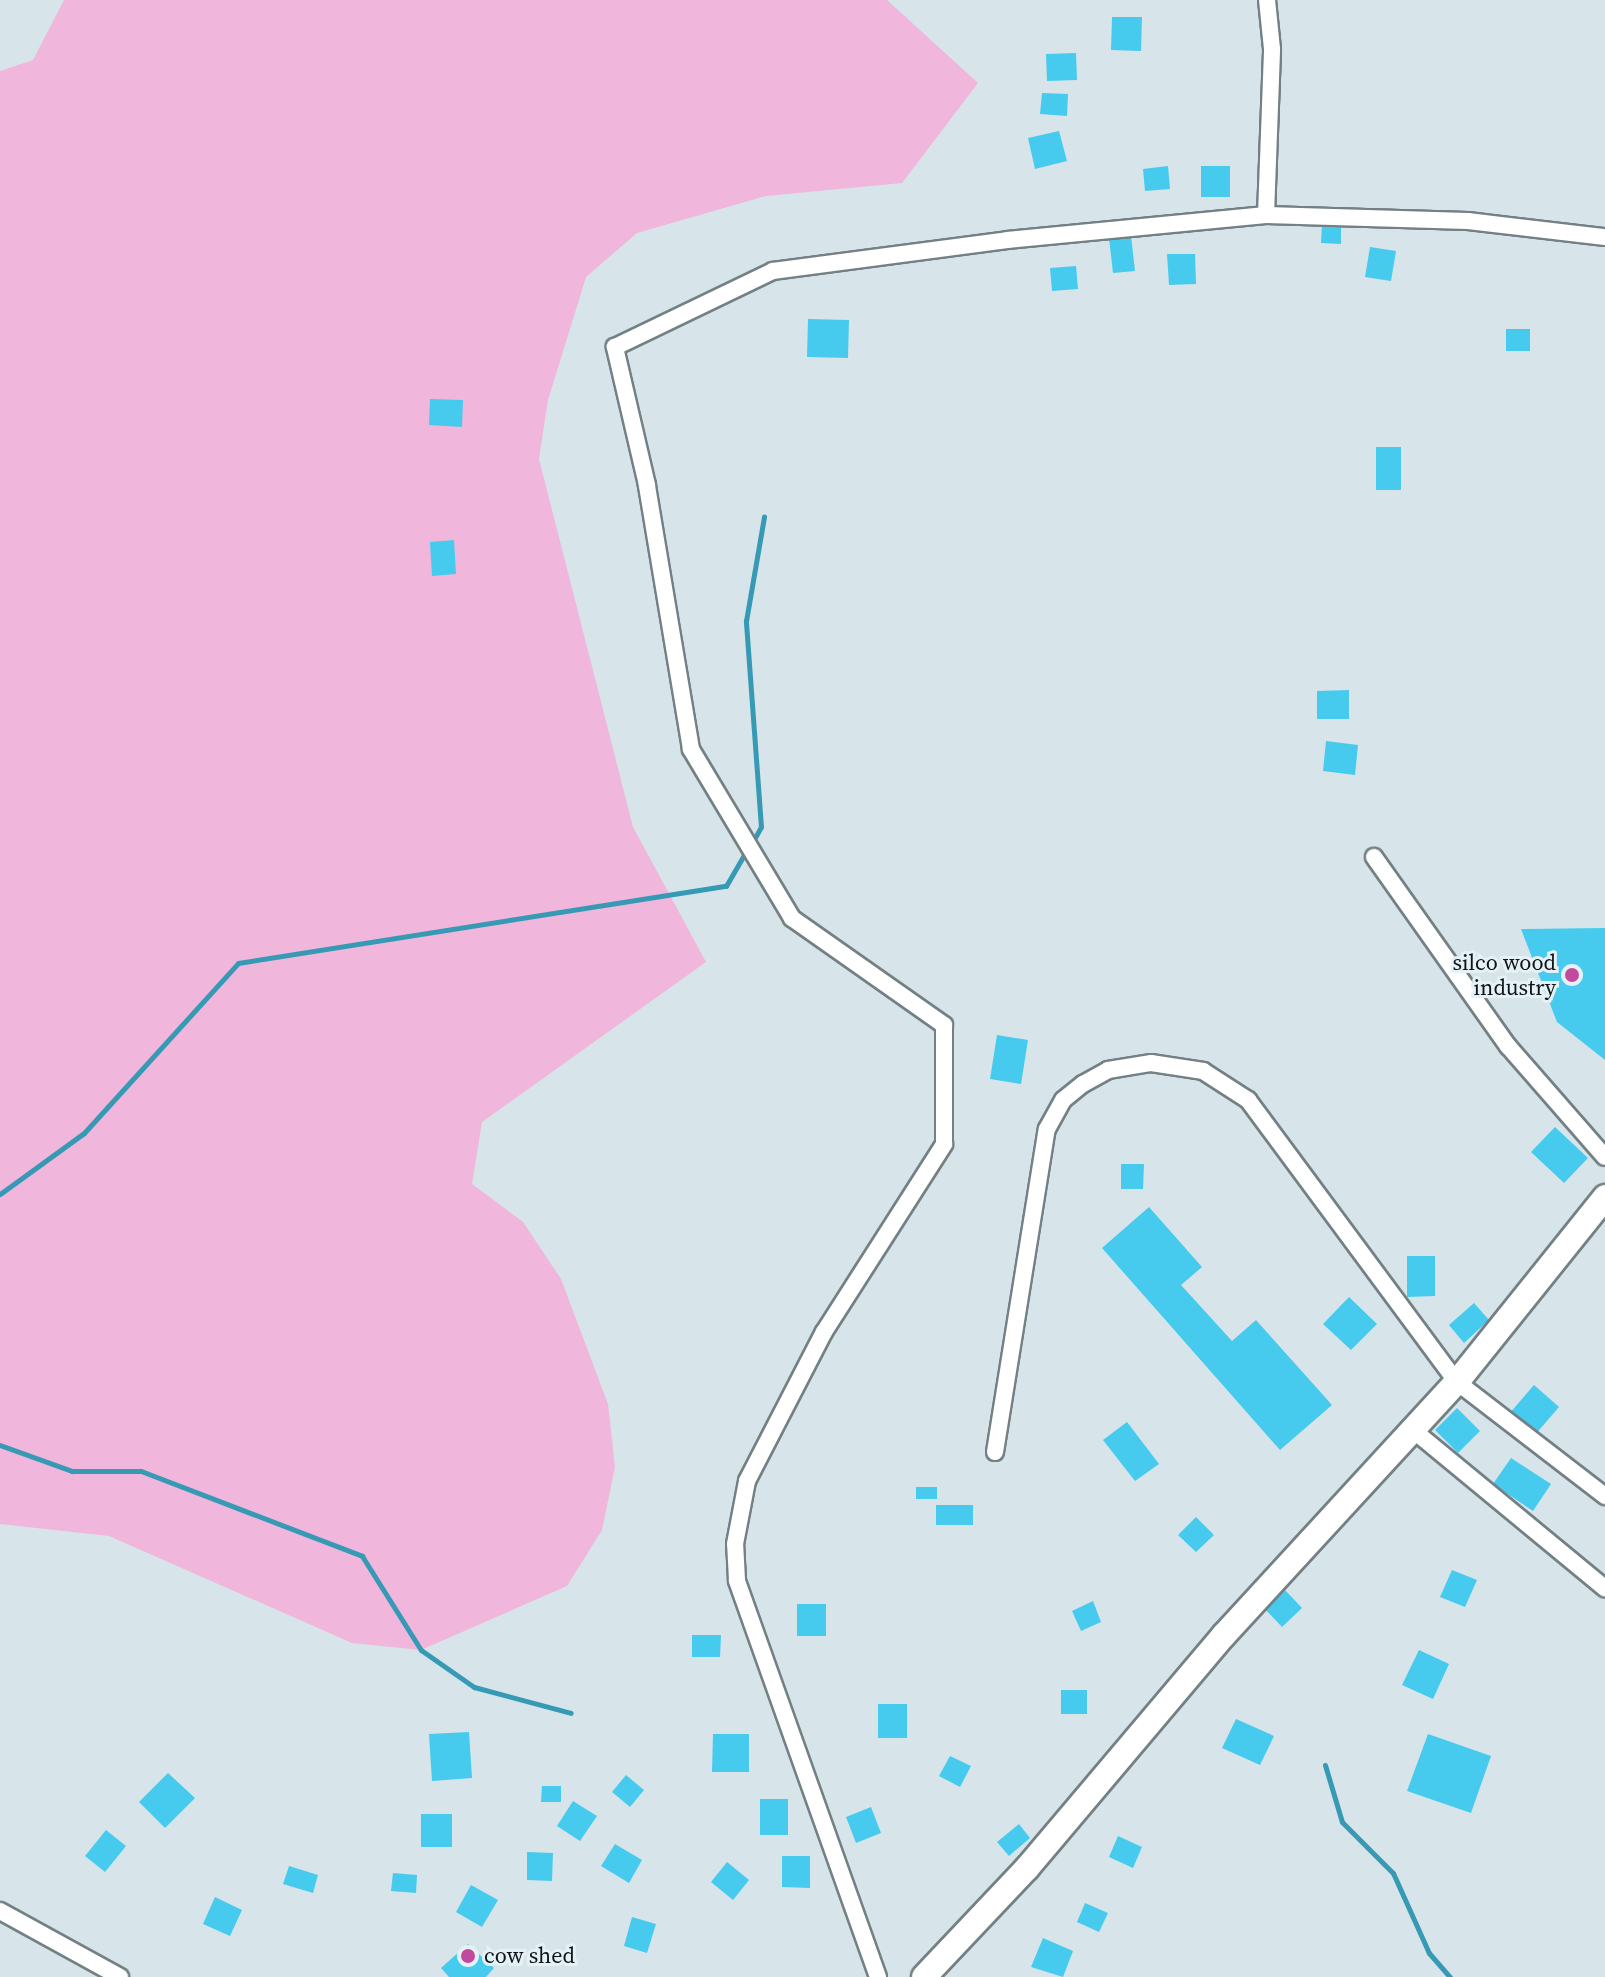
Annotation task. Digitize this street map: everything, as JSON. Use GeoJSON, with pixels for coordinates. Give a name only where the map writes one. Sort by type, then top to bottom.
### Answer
{"type":"FeatureCollection","features":[{"type":"Feature","properties":{"kind":"main road"},"geometry":{"type":"LineString","coordinates":[[924,1977],[1457,1382],[1605,1197]]}},
{"type":"Feature","properties":{"kind":"street"},"geometry":{"type":"LineString","coordinates":[[1266,215],[1272,49],[1267,0]]}},
{"type":"Feature","properties":{"kind":"street"},"geometry":{"type":"LineString","coordinates":[[878,1977],[737,1580],[735,1544],[747,1481],[824,1332],[944,1144],[944,1025],[792,918],[691,749],[647,485],[615,347],[773,271],[1266,215],[1468,221],[1605,237]]}},
{"type":"Feature","properties":{"kind":"street"},"geometry":{"type":"LineString","coordinates":[[1374,857],[1508,1046],[1605,1157]]}},
{"type":"Feature","properties":{"kind":"street"},"geometry":{"type":"LineString","coordinates":[[995,1452],[1047,1129],[1063,1100],[1083,1084],[1108,1070],[1151,1063],[1203,1071],[1248,1100],[1457,1382],[1605,1496]]}},
{"type":"Feature","properties":{"kind":"street"},"geometry":{"type":"LineString","coordinates":[[1413,1430],[1605,1588]]}},
{"type":"Feature","properties":{"kind":"street"},"geometry":{"type":"LineString","coordinates":[[0,1911],[120,1977]]}},
{"type":"Feature","properties":{"kind":"shaded area"},"geometry":{"type":"Polygon","coordinates":[[[64,0],[887,0],[978,83],[902,183],[766,196],[637,233],[586,277],[548,400],[539,459],[633,827],[706,962],[482,1122],[472,1184],[523,1222],[561,1279],[608,1404],[615,1467],[602,1530],[567,1586],[421,1650],[352,1643],[109,1536],[0,1524],[0,71],[33,60],[64,0]]]}},
{"type":"Feature","properties":{"kind":"building"},"geometry":{"type":"Polygon","coordinates":[[[1112,17],[1142,17],[1141,51],[1111,50],[1112,17]]]}},
{"type":"Feature","properties":{"kind":"building"},"geometry":{"type":"Polygon","coordinates":[[[1076,53],[1077,80],[1047,81],[1046,54],[1076,53]]]}},
{"type":"Feature","properties":{"kind":"building"},"geometry":{"type":"Polygon","coordinates":[[[1042,93],[1068,94],[1067,116],[1040,114],[1042,93]]]}},
{"type":"Feature","properties":{"kind":"building"},"geometry":{"type":"Polygon","coordinates":[[[1059,131],[1067,161],[1035,169],[1028,138],[1059,131]]]}},
{"type":"Feature","properties":{"kind":"building"},"geometry":{"type":"Polygon","coordinates":[[[1168,166],[1170,189],[1145,191],[1143,169],[1168,166]]]}},
{"type":"Feature","properties":{"kind":"building"},"geometry":{"type":"Polygon","coordinates":[[[1201,166],[1230,166],[1230,197],[1201,197],[1201,166]]]}},
{"type":"Feature","properties":{"kind":"building"},"geometry":{"type":"Polygon","coordinates":[[[1322,223],[1341,223],[1341,244],[1321,243],[1322,223]]]}},
{"type":"Feature","properties":{"kind":"building"},"geometry":{"type":"Polygon","coordinates":[[[1131,236],[1135,271],[1113,273],[1109,238],[1131,236]]]}},
{"type":"Feature","properties":{"kind":"building"},"geometry":{"type":"Polygon","coordinates":[[[1370,247],[1396,251],[1391,281],[1365,277],[1370,247]]]}},
{"type":"Feature","properties":{"kind":"building"},"geometry":{"type":"Polygon","coordinates":[[[1167,254],[1195,254],[1196,284],[1169,285],[1167,254]]]}},
{"type":"Feature","properties":{"kind":"building"},"geometry":{"type":"Polygon","coordinates":[[[1076,266],[1078,289],[1052,291],[1050,268],[1076,266]]]}},
{"type":"Feature","properties":{"kind":"building"},"geometry":{"type":"Polygon","coordinates":[[[808,319],[849,320],[848,358],[807,357],[808,319]]]}},
{"type":"Feature","properties":{"kind":"building"},"geometry":{"type":"Polygon","coordinates":[[[1506,329],[1530,329],[1530,351],[1506,351],[1506,329]]]}},
{"type":"Feature","properties":{"kind":"building"},"geometry":{"type":"Polygon","coordinates":[[[430,399],[463,400],[462,427],[429,425],[430,399]]]}},
{"type":"Feature","properties":{"kind":"building"},"geometry":{"type":"Polygon","coordinates":[[[1376,447],[1401,447],[1401,490],[1376,490],[1376,447]]]}},
{"type":"Feature","properties":{"kind":"building"},"geometry":{"type":"Polygon","coordinates":[[[454,540],[456,574],[432,576],[430,542],[454,540]]]}},
{"type":"Feature","properties":{"kind":"building"},"geometry":{"type":"Polygon","coordinates":[[[1349,690],[1349,719],[1317,719],[1317,691],[1349,690]]]}},
{"type":"Feature","properties":{"kind":"building"},"geometry":{"type":"Polygon","coordinates":[[[1326,741],[1358,745],[1355,775],[1323,771],[1326,741]]]}},
{"type":"Feature","properties":{"kind":"building","name":"silco wood industry"},"geometry":{"type":"Polygon","coordinates":[[[1605,928],[1605,1060],[1557,1022],[1521,929],[1605,928]]]}},
{"type":"Feature","properties":{"kind":"building"},"geometry":{"type":"Polygon","coordinates":[[[997,1035],[1028,1040],[1021,1084],[990,1079],[997,1035]]]}},
{"type":"Feature","properties":{"kind":"building"},"geometry":{"type":"Polygon","coordinates":[[[1555,1127],[1588,1158],[1564,1183],[1531,1152],[1555,1127]]]}},
{"type":"Feature","properties":{"kind":"building"},"geometry":{"type":"Polygon","coordinates":[[[1121,1164],[1144,1164],[1143,1189],[1121,1189],[1121,1164]]]}},
{"type":"Feature","properties":{"kind":"building"},"geometry":{"type":"Polygon","coordinates":[[[1149,1207],[1202,1267],[1181,1285],[1232,1341],[1256,1320],[1332,1405],[1280,1450],[1102,1248],[1149,1207]]]}},
{"type":"Feature","properties":{"kind":"building"},"geometry":{"type":"Polygon","coordinates":[[[1407,1256],[1435,1256],[1435,1296],[1407,1297],[1407,1256]]]}},
{"type":"Feature","properties":{"kind":"building"},"geometry":{"type":"Polygon","coordinates":[[[1349,1297],[1377,1324],[1351,1350],[1323,1324],[1349,1297]]]}},
{"type":"Feature","properties":{"kind":"building"},"geometry":{"type":"Polygon","coordinates":[[[1474,1303],[1489,1320],[1464,1343],[1449,1325],[1474,1303]]]}},
{"type":"Feature","properties":{"kind":"building"},"geometry":{"type":"Polygon","coordinates":[[[1534,1385],[1559,1407],[1534,1436],[1509,1414],[1534,1385]]]}},
{"type":"Feature","properties":{"kind":"building"},"geometry":{"type":"Polygon","coordinates":[[[1457,1408],[1480,1431],[1458,1453],[1435,1430],[1457,1408]]]}},
{"type":"Feature","properties":{"kind":"building"},"geometry":{"type":"Polygon","coordinates":[[[1127,1422],[1159,1464],[1135,1481],[1103,1440],[1127,1422]]]}},
{"type":"Feature","properties":{"kind":"building"},"geometry":{"type":"Polygon","coordinates":[[[1511,1458],[1551,1484],[1533,1511],[1493,1484],[1511,1458]]]}},
{"type":"Feature","properties":{"kind":"building"},"geometry":{"type":"Polygon","coordinates":[[[916,1487],[937,1487],[937,1499],[916,1499],[916,1487]]]}},
{"type":"Feature","properties":{"kind":"building"},"geometry":{"type":"Polygon","coordinates":[[[936,1505],[973,1505],[973,1525],[936,1525],[936,1505]]]}},
{"type":"Feature","properties":{"kind":"building"},"geometry":{"type":"Polygon","coordinates":[[[1196,1517],[1214,1535],[1196,1552],[1178,1535],[1196,1517]]]}},
{"type":"Feature","properties":{"kind":"building"},"geometry":{"type":"Polygon","coordinates":[[[1452,1570],[1477,1580],[1465,1607],[1440,1597],[1452,1570]]]}},
{"type":"Feature","properties":{"kind":"building"},"geometry":{"type":"Polygon","coordinates":[[[1283,1588],[1302,1608],[1282,1627],[1263,1607],[1283,1588]]]}},
{"type":"Feature","properties":{"kind":"building"},"geometry":{"type":"Polygon","coordinates":[[[1093,1601],[1101,1622],[1081,1631],[1072,1611],[1093,1601]]]}},
{"type":"Feature","properties":{"kind":"building"},"geometry":{"type":"Polygon","coordinates":[[[797,1604],[826,1604],[826,1636],[797,1636],[797,1604]]]}},
{"type":"Feature","properties":{"kind":"building"},"geometry":{"type":"Polygon","coordinates":[[[692,1635],[721,1635],[720,1657],[692,1657],[692,1635]]]}},
{"type":"Feature","properties":{"kind":"building"},"geometry":{"type":"Polygon","coordinates":[[[1419,1650],[1449,1664],[1433,1699],[1402,1685],[1419,1650]]]}},
{"type":"Feature","properties":{"kind":"building"},"geometry":{"type":"Polygon","coordinates":[[[1061,1690],[1087,1690],[1087,1714],[1061,1714],[1061,1690]]]}},
{"type":"Feature","properties":{"kind":"building"},"geometry":{"type":"Polygon","coordinates":[[[878,1704],[907,1704],[907,1738],[878,1738],[878,1704]]]}},
{"type":"Feature","properties":{"kind":"building"},"geometry":{"type":"Polygon","coordinates":[[[1236,1719],[1274,1736],[1260,1765],[1222,1748],[1236,1719]]]}},
{"type":"Feature","properties":{"kind":"building"},"geometry":{"type":"Polygon","coordinates":[[[469,1732],[472,1778],[432,1781],[429,1734],[469,1732]]]}},
{"type":"Feature","properties":{"kind":"building"},"geometry":{"type":"Polygon","coordinates":[[[713,1734],[749,1734],[749,1772],[712,1772],[713,1734]]]}},
{"type":"Feature","properties":{"kind":"building"},"geometry":{"type":"Polygon","coordinates":[[[1428,1734],[1491,1756],[1471,1813],[1407,1791],[1428,1734]]]}},
{"type":"Feature","properties":{"kind":"building"},"geometry":{"type":"Polygon","coordinates":[[[950,1756],[971,1766],[960,1787],[939,1776],[950,1756]]]}},
{"type":"Feature","properties":{"kind":"building"},"geometry":{"type":"Polygon","coordinates":[[[168,1773],[195,1798],[165,1828],[139,1802],[168,1773]]]}},
{"type":"Feature","properties":{"kind":"building"},"geometry":{"type":"Polygon","coordinates":[[[626,1775],[644,1790],[630,1807],[612,1792],[626,1775]]]}},
{"type":"Feature","properties":{"kind":"building"},"geometry":{"type":"Polygon","coordinates":[[[542,1786],[561,1786],[561,1802],[541,1802],[542,1786]]]}},
{"type":"Feature","properties":{"kind":"building"},"geometry":{"type":"Polygon","coordinates":[[[760,1799],[788,1799],[788,1835],[760,1835],[760,1799]]]}},
{"type":"Feature","properties":{"kind":"building"},"geometry":{"type":"Polygon","coordinates":[[[573,1801],[597,1816],[580,1841],[557,1826],[573,1801]]]}},
{"type":"Feature","properties":{"kind":"building"},"geometry":{"type":"Polygon","coordinates":[[[871,1807],[881,1833],[856,1843],[846,1817],[871,1807]]]}},
{"type":"Feature","properties":{"kind":"building"},"geometry":{"type":"Polygon","coordinates":[[[421,1814],[452,1814],[452,1847],[421,1847],[421,1814]]]}},
{"type":"Feature","properties":{"kind":"building"},"geometry":{"type":"Polygon","coordinates":[[[1019,1824],[1030,1838],[1009,1856],[997,1842],[1019,1824]]]}},
{"type":"Feature","properties":{"kind":"building"},"geometry":{"type":"Polygon","coordinates":[[[106,1830],[126,1846],[105,1872],[85,1856],[106,1830]]]}},
{"type":"Feature","properties":{"kind":"building"},"geometry":{"type":"Polygon","coordinates":[[[1118,1836],[1142,1847],[1133,1868],[1109,1857],[1118,1836]]]}},
{"type":"Feature","properties":{"kind":"building"},"geometry":{"type":"Polygon","coordinates":[[[615,1844],[642,1860],[629,1883],[601,1866],[615,1844]]]}},
{"type":"Feature","properties":{"kind":"building"},"geometry":{"type":"Polygon","coordinates":[[[527,1852],[553,1853],[552,1881],[527,1880],[527,1852]]]}},
{"type":"Feature","properties":{"kind":"building"},"geometry":{"type":"Polygon","coordinates":[[[782,1856],[810,1856],[810,1888],[782,1887],[782,1856]]]}},
{"type":"Feature","properties":{"kind":"building"},"geometry":{"type":"Polygon","coordinates":[[[727,1862],[749,1880],[733,1900],[711,1882],[727,1862]]]}},
{"type":"Feature","properties":{"kind":"building"},"geometry":{"type":"Polygon","coordinates":[[[289,1866],[318,1875],[313,1893],[283,1884],[289,1866]]]}},
{"type":"Feature","properties":{"kind":"building"},"geometry":{"type":"Polygon","coordinates":[[[393,1873],[417,1875],[416,1893],[391,1891],[393,1873]]]}},
{"type":"Feature","properties":{"kind":"building"},"geometry":{"type":"Polygon","coordinates":[[[471,1885],[498,1900],[482,1927],[456,1912],[471,1885]]]}},
{"type":"Feature","properties":{"kind":"building"},"geometry":{"type":"Polygon","coordinates":[[[215,1897],[242,1910],[230,1936],[203,1924],[215,1897]]]}},
{"type":"Feature","properties":{"kind":"building"},"geometry":{"type":"Polygon","coordinates":[[[1085,1903],[1108,1913],[1099,1932],[1077,1922],[1085,1903]]]}},
{"type":"Feature","properties":{"kind":"building"},"geometry":{"type":"Polygon","coordinates":[[[632,1917],[656,1924],[647,1953],[624,1946],[632,1917]]]}},
{"type":"Feature","properties":{"kind":"building"},"geometry":{"type":"Polygon","coordinates":[[[1043,1938],[1073,1951],[1063,1977],[1031,1967],[1043,1938]]]}},
{"type":"Feature","properties":{"kind":"building","name":"cow shed"},"geometry":{"type":"Polygon","coordinates":[[[468,1944],[494,1968],[486,1977],[449,1977],[441,1968],[468,1944]]]}},
{"type":"Feature","properties":{"kind":"waterway"},"geometry":{"type":"LineString","coordinates":[[752,843],[761,827],[746,621],[764,517]]}},
{"type":"Feature","properties":{"kind":"waterway"},"geometry":{"type":"LineString","coordinates":[[0,1194],[84,1133],[238,963],[726,886],[746,852]]}},
{"type":"Feature","properties":{"kind":"waterway"},"geometry":{"type":"LineString","coordinates":[[0,1445],[72,1471],[141,1471],[362,1556],[421,1650],[474,1687],[571,1713]]}},
{"type":"Feature","properties":{"kind":"waterway"},"geometry":{"type":"LineString","coordinates":[[1325,1765],[1342,1822],[1393,1873],[1429,1953],[1450,1977]]}},
{"type":"Feature","properties":{"kind":"place","name":"silco wood industry"},"geometry":{"type":"Point","coordinates":[1572,975]}},
{"type":"Feature","properties":{"kind":"place","name":"cow shed"},"geometry":{"type":"Point","coordinates":[468,1956]}}]}
